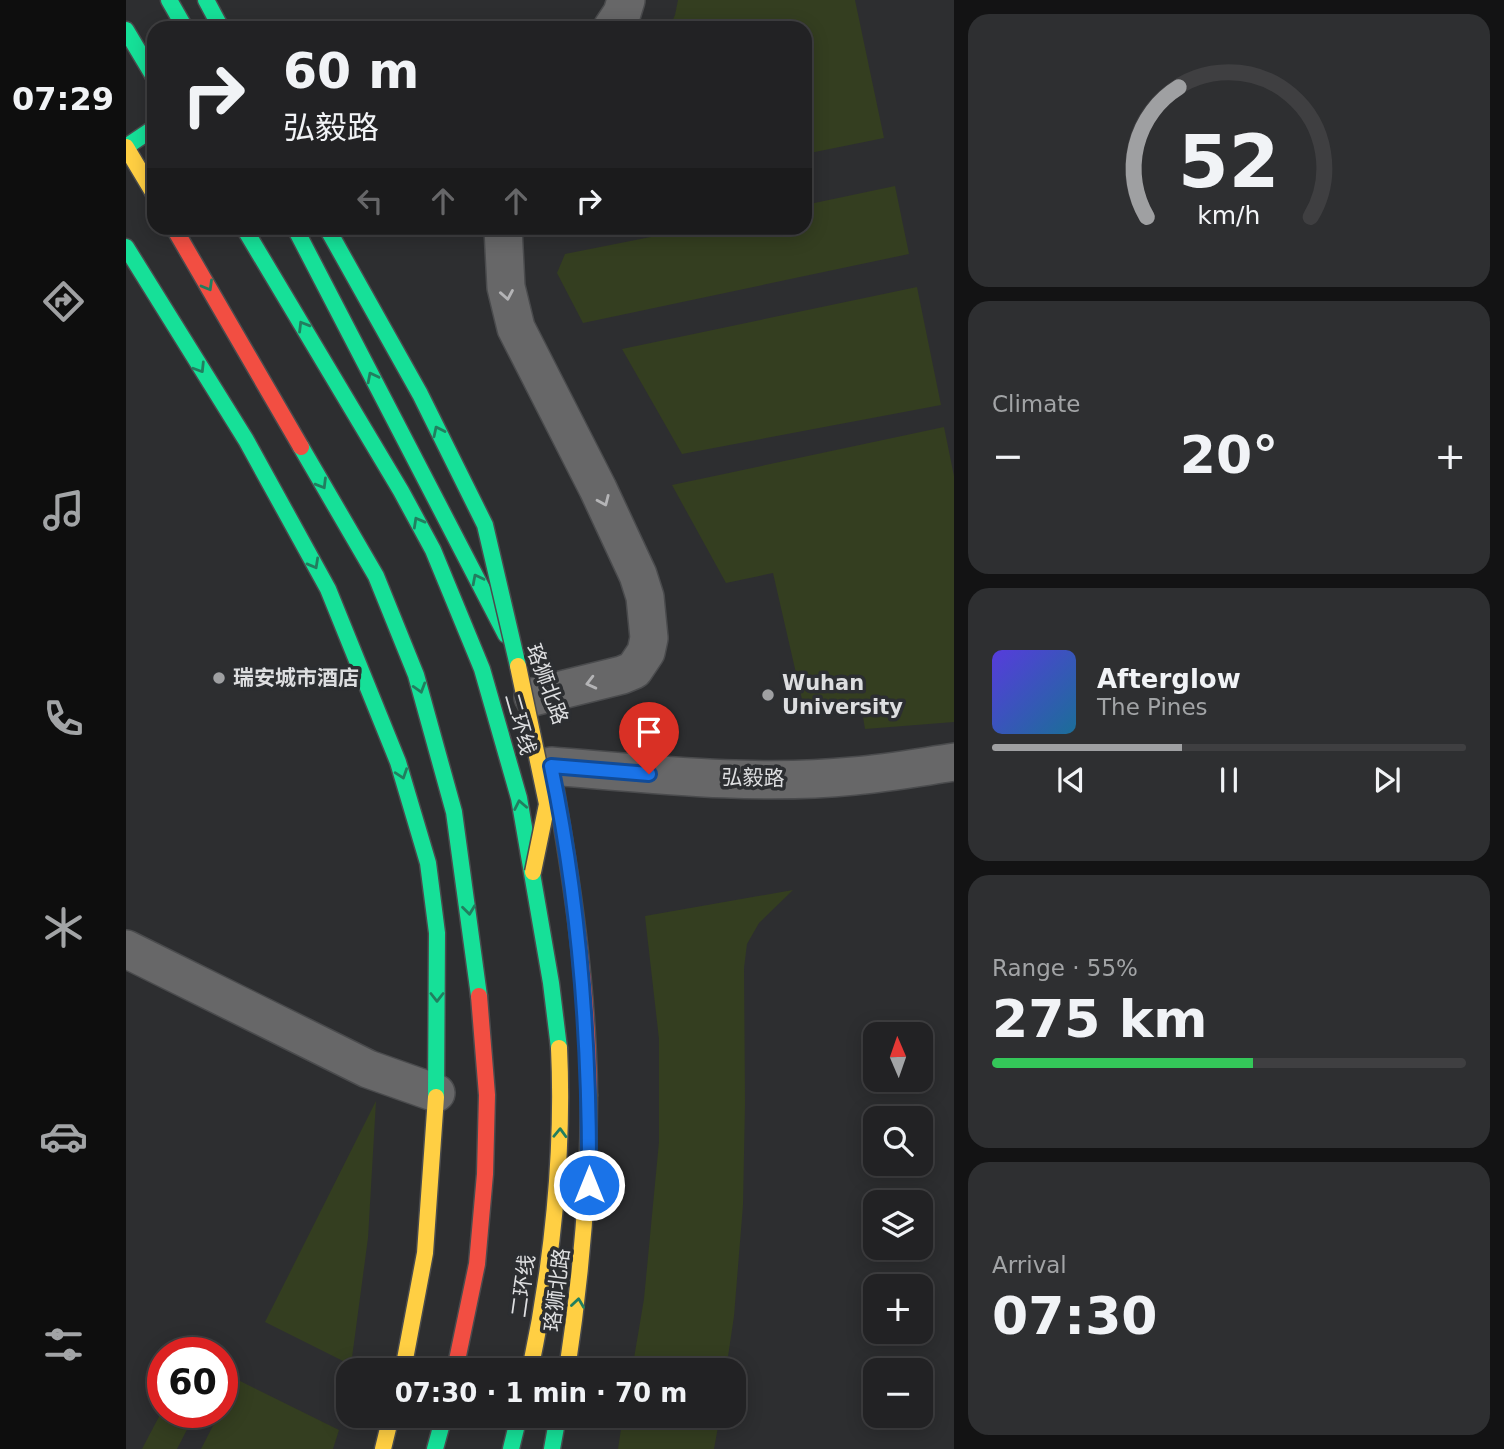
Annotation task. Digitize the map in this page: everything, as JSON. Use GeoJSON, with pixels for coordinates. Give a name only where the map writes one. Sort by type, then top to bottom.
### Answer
{"type":"FeatureCollection","features":[{"type":"Feature","properties":{"kind":"main road"},"geometry":{"type":"LineString","coordinates":[[169,0],[182,21]]}},
{"type":"Feature","properties":{"kind":"main road"},"geometry":{"type":"LineString","coordinates":[[206,0],[217,21]]}},
{"type":"Feature","properties":{"kind":"main road"},"geometry":{"type":"LineString","coordinates":[[126,30],[147,65]]}},
{"type":"Feature","properties":{"kind":"main road"},"geometry":{"type":"LineString","coordinates":[[147,133],[126,147],[147,182]]}},
{"type":"Feature","properties":{"kind":"main road"},"geometry":{"type":"LineString","coordinates":[[178,235],[376,576],[416,675],[454,812],[473,949],[487,1095],[485,1174],[477,1264],[457,1358]]}},
{"type":"Feature","properties":{"kind":"main road","name":"二环线"},"geometry":{"type":"LineString","coordinates":[[248,235],[401,491],[433,550],[482,669],[519,798],[551,981],[559,1047],[561,1108],[558,1169],[547,1271],[532,1358]]}},
{"type":"Feature","properties":{"kind":"main road","name":"珞狮北路"},"geometry":{"type":"LineString","coordinates":[[299,235],[506,635],[533,697],[551,766],[570,874],[580,957],[589,1093],[588,1199],[581,1278],[569,1358]]}},
{"type":"Feature","properties":{"kind":"main road"},"geometry":{"type":"LineString","coordinates":[[331,235],[420,394],[485,525],[505,599],[547,804],[533,872]]}},
{"type":"Feature","properties":{"kind":"main road"},"geometry":{"type":"LineString","coordinates":[[126,247],[246,440],[328,589],[398,762],[428,863],[437,933],[436,1093],[425,1253],[405,1358]]}},
{"type":"Feature","properties":{"kind":"main road"},"geometry":{"type":"LineString","coordinates":[[383,1449],[388,1428]]}},
{"type":"Feature","properties":{"kind":"main road"},"geometry":{"type":"LineString","coordinates":[[435,1449],[441,1428]]}},
{"type":"Feature","properties":{"kind":"main road"},"geometry":{"type":"LineString","coordinates":[[511,1449],[516,1428]]}},
{"type":"Feature","properties":{"kind":"main road"},"geometry":{"type":"LineString","coordinates":[[552,1449],[556,1428]]}},
{"type":"Feature","properties":{"kind":"street"},"geometry":{"type":"LineString","coordinates":[[617,21],[626,0]]}},
{"type":"Feature","properties":{"kind":"street"},"geometry":{"type":"LineString","coordinates":[[503,235],[506,287],[516,328],[598,489],[638,575],[649,624],[646,652],[634,670],[622,676],[533,697]]}},
{"type":"Feature","properties":{"kind":"street","name":"弘毅路"},"geometry":{"type":"LineString","coordinates":[[551,766],[649,774],[792,779],[854,776],[954,762]]}},
{"type":"Feature","properties":{"kind":"street"},"geometry":{"type":"LineString","coordinates":[[126,949],[368,1069],[436,1093]]}},
{"type":"Feature","properties":{"kind":"green space"},"geometry":{"type":"Polygon","coordinates":[[[678,0],[855,0],[884,138],[812,153],[812,21],[672,21],[678,0]]]}},
{"type":"Feature","properties":{"kind":"green space"},"geometry":{"type":"Polygon","coordinates":[[[895,186],[909,254],[583,323],[557,273],[565,254],[661,235],[812,235],[812,204],[895,186]]]}},
{"type":"Feature","properties":{"kind":"green space"},"geometry":{"type":"Polygon","coordinates":[[[917,287],[941,405],[682,454],[622,349],[917,287]]]}},
{"type":"Feature","properties":{"kind":"green space"},"geometry":{"type":"Polygon","coordinates":[[[944,427],[954,476],[954,722],[865,729],[860,699],[804,708],[773,573],[726,583],[672,485],[944,427]]]}},
{"type":"Feature","properties":{"kind":"green space"},"geometry":{"type":"Polygon","coordinates":[[[793,890],[759,923],[747,944],[744,968],[743,1205],[728,1358],[634,1358],[644,1299],[659,1142],[659,1039],[645,916],[793,890]]]}},
{"type":"Feature","properties":{"kind":"green space"},"geometry":{"type":"Polygon","coordinates":[[[376,1101],[368,1238],[352,1358],[337,1358],[265,1322],[376,1101]]]}},
{"type":"Feature","properties":{"kind":"green space"},"geometry":{"type":"Polygon","coordinates":[[[238,1380],[339,1430],[333,1449],[201,1449],[212,1428],[238,1428],[238,1380]]]}},
{"type":"Feature","properties":{"kind":"green space"},"geometry":{"type":"Polygon","coordinates":[[[153,1428],[188,1428],[177,1449],[142,1449],[153,1428]]]}},
{"type":"Feature","properties":{"kind":"green space"},"geometry":{"type":"Polygon","coordinates":[[[621,1428],[718,1428],[714,1449],[618,1449],[621,1428]]]}},
{"type":"Feature","properties":{"kind":"traffic: fast"},"geometry":{"type":"LineString","coordinates":[[169,0],[181,21]]}},
{"type":"Feature","properties":{"kind":"traffic: fast"},"geometry":{"type":"LineString","coordinates":[[206,0],[217,21]]}},
{"type":"Feature","properties":{"kind":"traffic: fast"},"geometry":{"type":"LineString","coordinates":[[126,30],[147,65]]}},
{"type":"Feature","properties":{"kind":"traffic: fast"},"geometry":{"type":"LineString","coordinates":[[126,147],[147,133]]}},
{"type":"Feature","properties":{"kind":"traffic: fast"},"geometry":{"type":"LineString","coordinates":[[248,235],[401,491],[433,550],[482,669],[519,798],[551,983],[559,1048]]}},
{"type":"Feature","properties":{"kind":"traffic: fast"},"geometry":{"type":"LineString","coordinates":[[299,235],[506,635]]}},
{"type":"Feature","properties":{"kind":"traffic: fast"},"geometry":{"type":"LineString","coordinates":[[331,235],[420,394],[485,525],[518,666]]}},
{"type":"Feature","properties":{"kind":"traffic: fast"},"geometry":{"type":"LineString","coordinates":[[126,247],[246,440],[328,589],[398,762],[428,863],[437,933],[436,1097]]}},
{"type":"Feature","properties":{"kind":"traffic: fast"},"geometry":{"type":"LineString","coordinates":[[301,447],[376,576],[416,675],[454,812],[479,996]]}},
{"type":"Feature","properties":{"kind":"traffic: fast"},"geometry":{"type":"LineString","coordinates":[[435,1449],[441,1428]]}},
{"type":"Feature","properties":{"kind":"traffic: fast"},"geometry":{"type":"LineString","coordinates":[[511,1449],[516,1428]]}},
{"type":"Feature","properties":{"kind":"traffic: fast"},"geometry":{"type":"LineString","coordinates":[[552,1449],[556,1428]]}},
{"type":"Feature","properties":{"kind":"traffic: slow"},"geometry":{"type":"LineString","coordinates":[[126,147],[147,182]]}},
{"type":"Feature","properties":{"kind":"traffic: slow"},"geometry":{"type":"LineString","coordinates":[[518,666],[547,804],[533,872]]}},
{"type":"Feature","properties":{"kind":"traffic: slow"},"geometry":{"type":"LineString","coordinates":[[532,1358],[545,1291],[555,1210],[560,1128],[559,1048]]}},
{"type":"Feature","properties":{"kind":"traffic: slow"},"geometry":{"type":"LineString","coordinates":[[569,1358],[583,1233],[589,1095]]}},
{"type":"Feature","properties":{"kind":"traffic: slow"},"geometry":{"type":"LineString","coordinates":[[405,1358],[425,1253],[436,1097]]}},
{"type":"Feature","properties":{"kind":"traffic: slow"},"geometry":{"type":"LineString","coordinates":[[383,1449],[388,1428]]}},
{"type":"Feature","properties":{"kind":"traffic: jam"},"geometry":{"type":"LineString","coordinates":[[178,235],[301,447]]}},
{"type":"Feature","properties":{"kind":"traffic: jam"},"geometry":{"type":"LineString","coordinates":[[553,774],[578,934],[586,1014],[589,1095]]}},
{"type":"Feature","properties":{"kind":"traffic: jam"},"geometry":{"type":"LineString","coordinates":[[457,1358],[477,1264],[485,1174],[487,1095],[479,996]]}},
{"type":"Feature","properties":{"kind":"place","name":"瑞安城市酒店"},"geometry":{"type":"Point","coordinates":[219,678]}},
{"type":"Feature","properties":{"kind":"place","name":"Wuhan University"},"geometry":{"type":"Point","coordinates":[768,695]}},
{"type":"Feature","properties":{"kind":"route"},"geometry":{"type":"LineString","coordinates":[[589,1185],[589,1093],[581,971],[570,874],[551,766],[649,774]]}}]}
